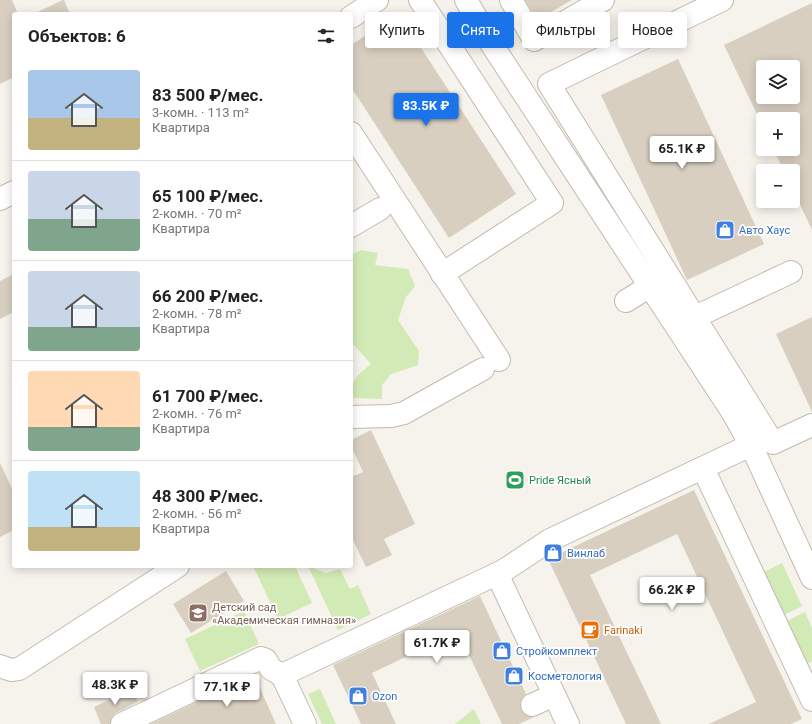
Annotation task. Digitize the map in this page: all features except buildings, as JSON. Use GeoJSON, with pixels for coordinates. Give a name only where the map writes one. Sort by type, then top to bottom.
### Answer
{"type":"FeatureCollection","features":[{"type":"Feature","properties":{"kind":"lane"},"geometry":{"type":"LineString","coordinates":[[353,16],[377,0]]}},
{"type":"Feature","properties":{"kind":"lane"},"geometry":{"type":"LineString","coordinates":[[420,0],[552,203],[442,274]]}},
{"type":"Feature","properties":{"kind":"lane"},"geometry":{"type":"LineString","coordinates":[[466,0],[492,45],[733,412],[751,445],[812,578]]}},
{"type":"Feature","properties":{"kind":"lane"},"geometry":{"type":"LineString","coordinates":[[511,0],[534,40],[603,0]]}},
{"type":"Feature","properties":{"kind":"lane"},"geometry":{"type":"LineString","coordinates":[[722,0],[549,84],[773,443],[812,425]]}},
{"type":"Feature","properties":{"kind":"lane"},"geometry":{"type":"LineString","coordinates":[[353,136],[442,274],[491,364],[404,413],[386,417],[353,418]]}},
{"type":"Feature","properties":{"kind":"lane"},"geometry":{"type":"LineString","coordinates":[[0,199],[12,193]]}},
{"type":"Feature","properties":{"kind":"lane"},"geometry":{"type":"LineString","coordinates":[[353,225],[380,209]]}},
{"type":"Feature","properties":{"kind":"lane"},"geometry":{"type":"LineString","coordinates":[[694,317],[791,272]]}},
{"type":"Feature","properties":{"kind":"lane"},"geometry":{"type":"LineString","coordinates":[[626,302],[650,286]]}},
{"type":"Feature","properties":{"kind":"lane"},"geometry":{"type":"LineString","coordinates":[[282,675],[497,574],[547,542],[751,445]]}},
{"type":"Feature","properties":{"kind":"lane"},"geometry":{"type":"LineString","coordinates":[[703,468],[732,550],[812,700]]}},
{"type":"Feature","properties":{"kind":"lane"},"geometry":{"type":"LineString","coordinates":[[0,666],[6,669],[15,670],[26,665],[175,568]]}},
{"type":"Feature","properties":{"kind":"lane"},"geometry":{"type":"LineString","coordinates":[[497,574],[568,724]]}},
{"type":"Feature","properties":{"kind":"lane"},"geometry":{"type":"LineString","coordinates":[[122,724],[263,658],[272,670],[282,675],[305,724]]}},
{"type":"Feature","properties":{"kind":"lane"},"geometry":{"type":"LineString","coordinates":[[532,705],[554,695]]}},
{"type":"Feature","properties":{"kind":"green space"},"geometry":{"type":"Polygon","coordinates":[[[361,250],[378,253],[375,265],[408,269],[415,286],[406,297],[398,320],[419,351],[418,365],[391,374],[382,385],[382,399],[353,398],[353,384],[356,378],[371,364],[354,345],[353,346],[353,254],[361,250]]]}},
{"type":"Feature","properties":{"kind":"green space"},"geometry":{"type":"Polygon","coordinates":[[[782,563],[802,606],[784,615],[764,572],[782,563]]]}},
{"type":"Feature","properties":{"kind":"green space"},"geometry":{"type":"Polygon","coordinates":[[[254,568],[296,568],[312,603],[278,619],[254,568]]]}},
{"type":"Feature","properties":{"kind":"green space"},"geometry":{"type":"Polygon","coordinates":[[[309,568],[326,573],[340,569],[350,589],[358,585],[371,614],[338,630],[309,568]]]}},
{"type":"Feature","properties":{"kind":"green space"},"geometry":{"type":"Polygon","coordinates":[[[244,611],[259,644],[200,671],[185,639],[244,611]]]}},
{"type":"Feature","properties":{"kind":"green space"},"geometry":{"type":"Polygon","coordinates":[[[805,612],[812,628],[812,661],[807,664],[787,621],[805,612]]]}},
{"type":"Feature","properties":{"kind":"green space"},"geometry":{"type":"Polygon","coordinates":[[[320,689],[336,724],[322,724],[308,694],[320,689]]]}},
{"type":"Feature","properties":{"kind":"green space"},"geometry":{"type":"Polygon","coordinates":[[[474,709],[481,724],[455,724],[474,709]]]}},
{"type":"Feature","properties":{"kind":"place","name":"Авто Хаус"},"geometry":{"type":"Point","coordinates":[725,230]}},
{"type":"Feature","properties":{"kind":"place","name":"Pride Ясный"},"geometry":{"type":"Point","coordinates":[515,480]}},
{"type":"Feature","properties":{"kind":"place","name":"Винлаб"},"geometry":{"type":"Point","coordinates":[553,553]}},
{"type":"Feature","properties":{"kind":"place","name":"Детский сад «Академическая гимназия»"},"geometry":{"type":"Point","coordinates":[198,613]}},
{"type":"Feature","properties":{"kind":"place","name":"Farinaki"},"geometry":{"type":"Point","coordinates":[590,630]}},
{"type":"Feature","properties":{"kind":"place","name":"Стройкомплект"},"geometry":{"type":"Point","coordinates":[502,651]}},
{"type":"Feature","properties":{"kind":"place","name":"Косметология"},"geometry":{"type":"Point","coordinates":[514,676]}},
{"type":"Feature","properties":{"kind":"place","name":"Ozon"},"geometry":{"type":"Point","coordinates":[358,696]}}]}
